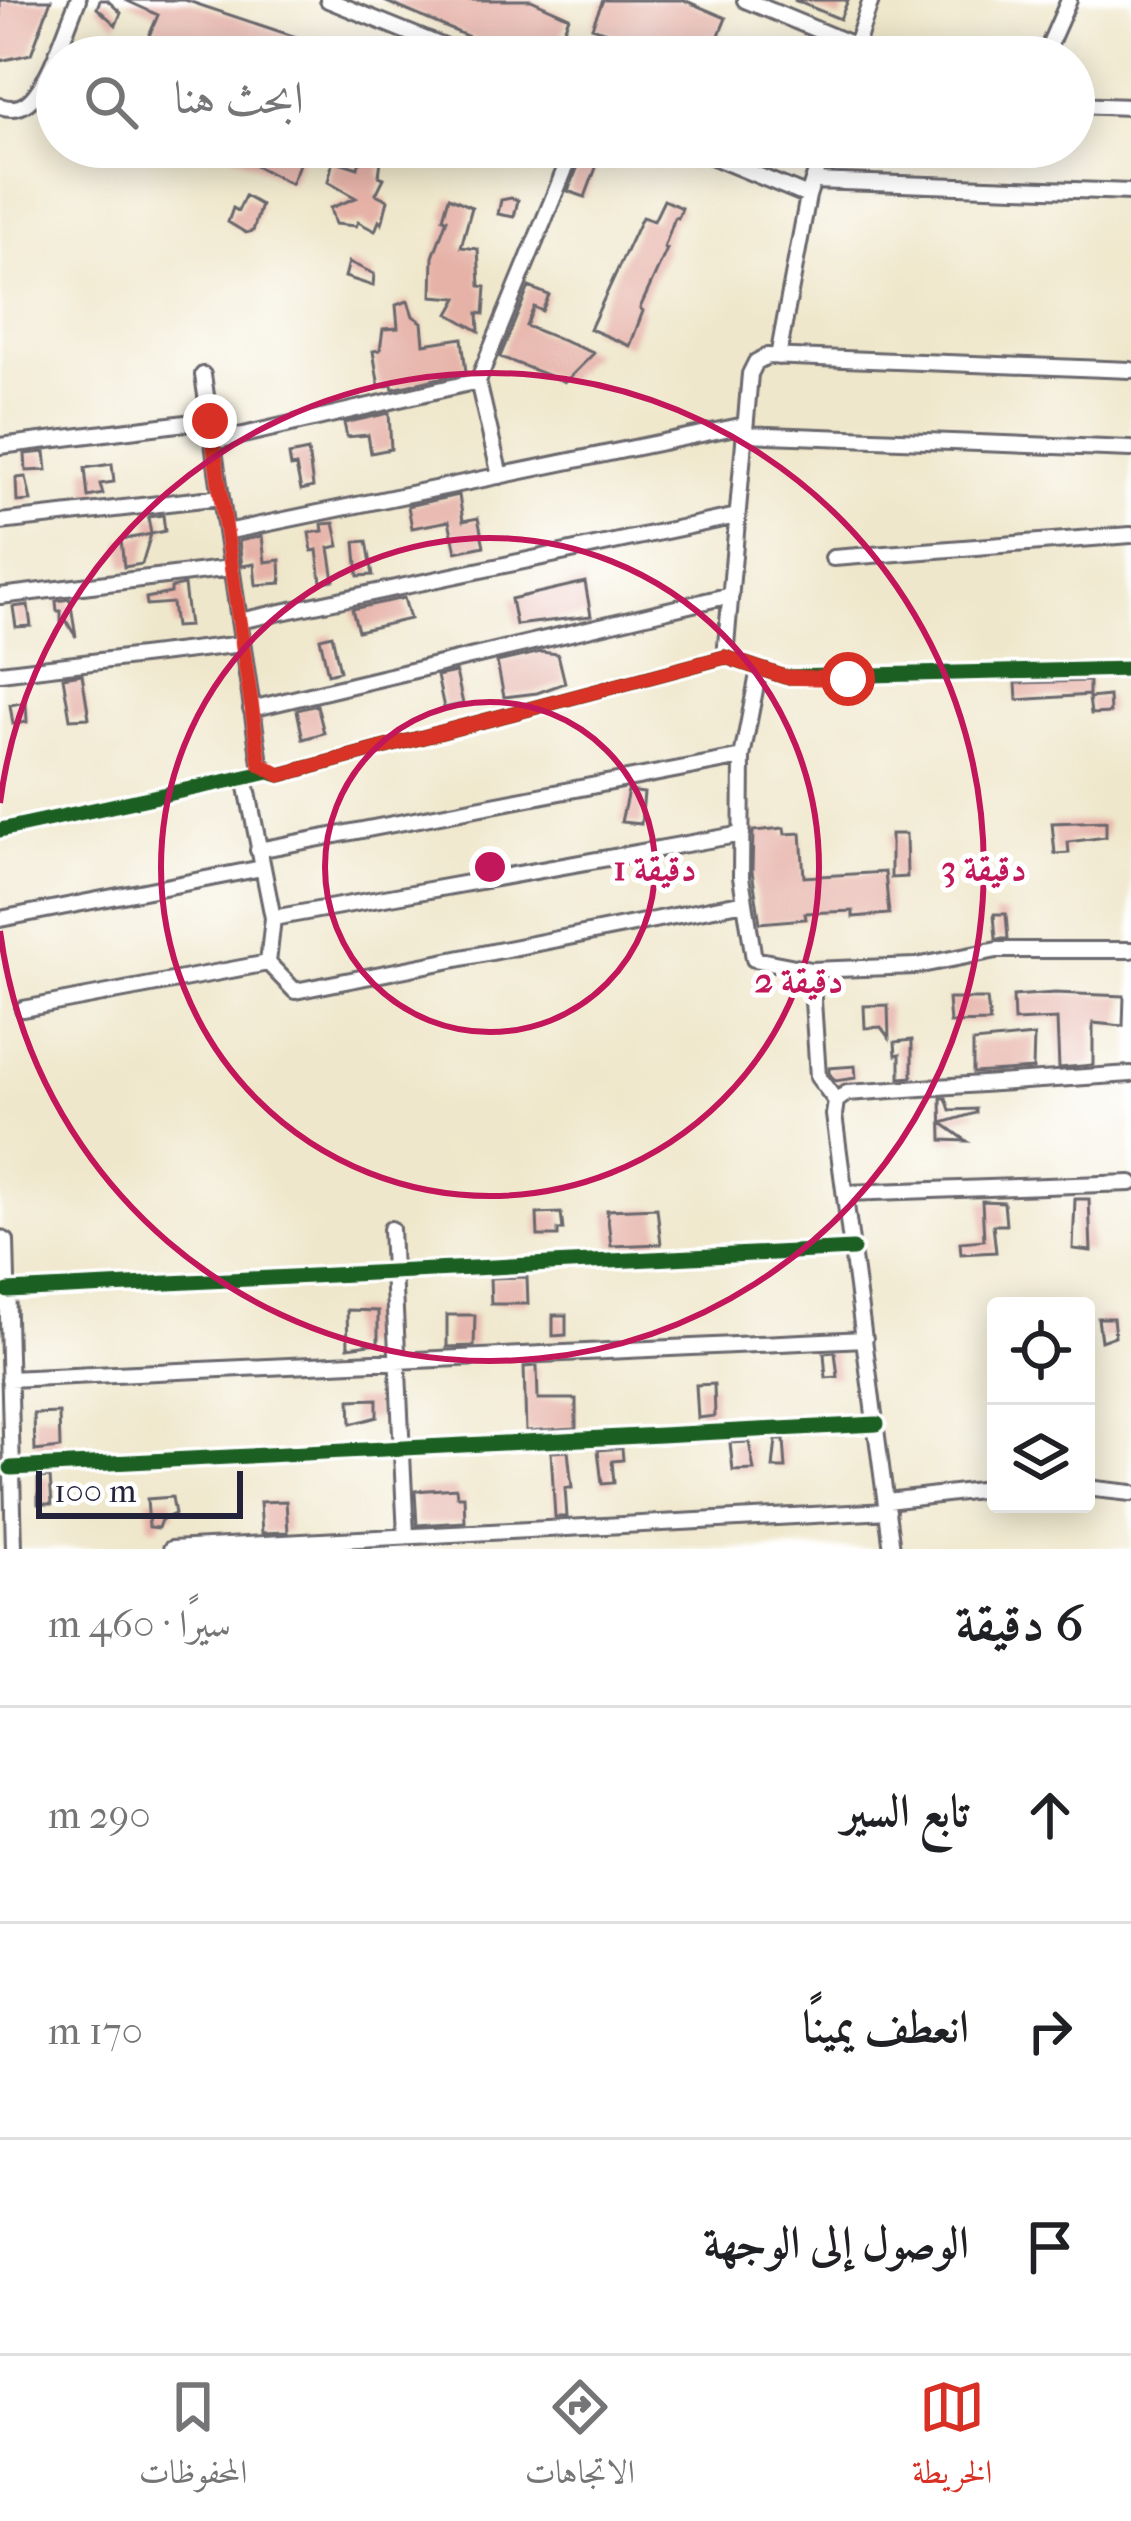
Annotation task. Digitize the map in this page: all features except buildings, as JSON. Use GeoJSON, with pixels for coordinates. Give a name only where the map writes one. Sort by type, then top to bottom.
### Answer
{"type":"FeatureCollection","features":[{"type":"Feature","properties":{"kind":"street"},"geometry":{"type":"LineString","coordinates":[[61,36],[77,0]]}},
{"type":"Feature","properties":{"kind":"street"},"geometry":{"type":"LineString","coordinates":[[328,0],[418,36]]}},
{"type":"Feature","properties":{"kind":"street"},"geometry":{"type":"LineString","coordinates":[[745,0],[822,36]]}},
{"type":"Feature","properties":{"kind":"street"},"geometry":{"type":"LineString","coordinates":[[859,36],[871,0]]}},
{"type":"Feature","properties":{"kind":"street"},"geometry":{"type":"LineString","coordinates":[[1053,36],[1069,0]]}},
{"type":"Feature","properties":{"kind":"street"},"geometry":{"type":"LineString","coordinates":[[0,106],[26,105],[36,92]]}},
{"type":"Feature","properties":{"kind":"street"},"geometry":{"type":"LineString","coordinates":[[1095,105],[1131,106]]}},
{"type":"Feature","properties":{"kind":"street"},"geometry":{"type":"LineString","coordinates":[[500,476],[478,381],[565,168]]}},
{"type":"Feature","properties":{"kind":"street"},"geometry":{"type":"LineString","coordinates":[[751,168],[811,188],[1131,192]]}},
{"type":"Feature","properties":{"kind":"street"},"geometry":{"type":"LineString","coordinates":[[778,357],[817,168]]}},
{"type":"Feature","properties":{"kind":"street"},"geometry":{"type":"LineString","coordinates":[[725,657],[750,374],[756,362],[767,356],[1131,370]]}},
{"type":"Feature","properties":{"kind":"street"},"geometry":{"type":"LineString","coordinates":[[203,374],[260,764],[269,772],[280,775],[725,657],[785,677],[848,679],[1131,669]]}},
{"type":"Feature","properties":{"kind":"street"},"geometry":{"type":"LineString","coordinates":[[213,442],[478,381]]}},
{"type":"Feature","properties":{"kind":"street"},"geometry":{"type":"LineString","coordinates":[[0,446],[210,421]]}},
{"type":"Feature","properties":{"kind":"street"},"geometry":{"type":"LineString","coordinates":[[226,532],[745,430],[1131,449]]}},
{"type":"Feature","properties":{"kind":"street"},"geometry":{"type":"LineString","coordinates":[[0,522],[221,497]]}},
{"type":"Feature","properties":{"kind":"street"},"geometry":{"type":"LineString","coordinates":[[239,621],[737,516]]}},
{"type":"Feature","properties":{"kind":"street"},"geometry":{"type":"LineString","coordinates":[[833,558],[1131,535]]}},
{"type":"Feature","properties":{"kind":"street"},"geometry":{"type":"LineString","coordinates":[[0,596],[231,568]]}},
{"type":"Feature","properties":{"kind":"street"},"geometry":{"type":"LineString","coordinates":[[251,709],[731,595]]}},
{"type":"Feature","properties":{"kind":"street"},"geometry":{"type":"LineString","coordinates":[[0,673],[242,644]]}},
{"type":"Feature","properties":{"kind":"street"},"geometry":{"type":"LineString","coordinates":[[759,669],[742,757],[746,902],[754,959],[811,970],[916,967],[998,950],[1131,950]]}},
{"type":"Feature","properties":{"kind":"street"},"geometry":{"type":"LineString","coordinates":[[258,850],[742,757]]}},
{"type":"Feature","properties":{"kind":"street"},"geometry":{"type":"LineString","coordinates":[[0,830],[269,772]]}},
{"type":"Feature","properties":{"kind":"street"},"geometry":{"type":"LineString","coordinates":[[245,778],[273,918],[268,963],[295,992],[746,902]]}},
{"type":"Feature","properties":{"kind":"street"},"geometry":{"type":"LineString","coordinates":[[273,918],[742,834]]}},
{"type":"Feature","properties":{"kind":"street"},"geometry":{"type":"LineString","coordinates":[[0,919],[262,868]]}},
{"type":"Feature","properties":{"kind":"street"},"geometry":{"type":"LineString","coordinates":[[23,1009],[268,963]]}},
{"type":"Feature","properties":{"kind":"street"},"geometry":{"type":"LineString","coordinates":[[811,970],[818,1077],[836,1101],[834,1115],[892,1549]]}},
{"type":"Feature","properties":{"kind":"street"},"geometry":{"type":"LineString","coordinates":[[836,1101],[847,1093],[1131,1074]]}},
{"type":"Feature","properties":{"kind":"street"},"geometry":{"type":"LineString","coordinates":[[846,1193],[1131,1183]]}},
{"type":"Feature","properties":{"kind":"street"},"geometry":{"type":"LineString","coordinates":[[391,1229],[406,1536]]}},
{"type":"Feature","properties":{"kind":"street"},"geometry":{"type":"LineString","coordinates":[[0,1238],[6,1241],[14,1549]]}},
{"type":"Feature","properties":{"kind":"street"},"geometry":{"type":"LineString","coordinates":[[8,1291],[853,1249]]}},
{"type":"Feature","properties":{"kind":"street"},"geometry":{"type":"LineString","coordinates":[[9,1378],[865,1339]]}},
{"type":"Feature","properties":{"kind":"street"},"geometry":{"type":"LineString","coordinates":[[10,1468],[877,1424]]}},
{"type":"Feature","properties":{"kind":"street"},"geometry":{"type":"LineString","coordinates":[[171,1549],[887,1506],[987,1489]]}},
{"type":"Feature","properties":{"kind":"street"},"geometry":{"type":"LineString","coordinates":[[1095,1489],[1131,1493]]}},
{"type":"Feature","properties":{"kind":"cycle path"},"geometry":{"type":"LineString","coordinates":[[0,830],[269,772],[280,775],[725,657],[785,677],[1131,669]]}},
{"type":"Feature","properties":{"kind":"cycle path"},"geometry":{"type":"LineString","coordinates":[[8,1291],[853,1249]]}},
{"type":"Feature","properties":{"kind":"cycle path"},"geometry":{"type":"LineString","coordinates":[[11,1468],[877,1424]]}},
{"type":"Feature","properties":{"kind":"route"},"geometry":{"type":"LineString","coordinates":[[210,421],[260,764],[269,772],[280,775],[725,657],[785,677],[848,679]]}}]}
